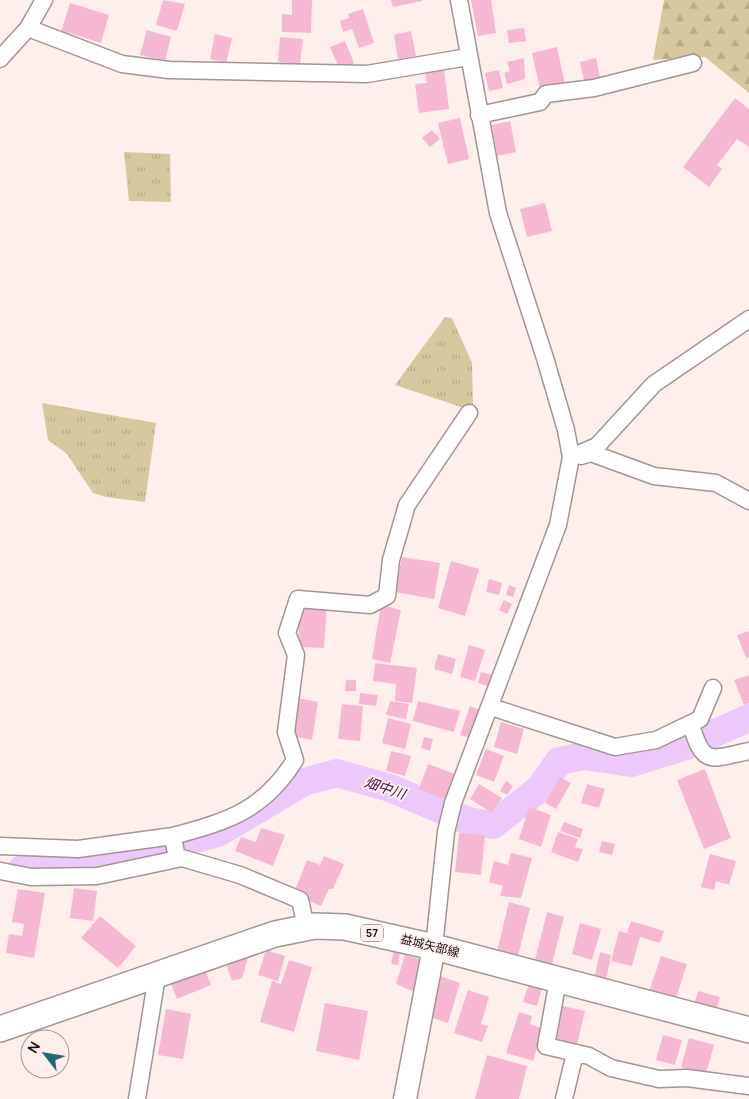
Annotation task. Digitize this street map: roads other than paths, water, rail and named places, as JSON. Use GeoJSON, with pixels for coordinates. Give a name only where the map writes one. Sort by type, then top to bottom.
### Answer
{"type":"FeatureCollection","features":[{"type":"Feature","properties":{"kind":"main road","name":"益城矢部線"},"geometry":{"type":"LineString","coordinates":[[0,1029],[275,934],[306,928],[345,927],[434,947],[749,1030]]}},
{"type":"Feature","properties":{"kind":"street"},"geometry":{"type":"LineString","coordinates":[[0,59],[28,28],[44,0]]}},
{"type":"Feature","properties":{"kind":"street"},"geometry":{"type":"LineString","coordinates":[[405,1099],[434,947],[446,832],[453,802],[491,707],[558,525],[571,457],[561,412],[498,212],[459,0]]}},
{"type":"Feature","properties":{"kind":"street"},"geometry":{"type":"LineString","coordinates":[[28,28],[122,64],[168,70],[367,74],[468,57]]}},
{"type":"Feature","properties":{"kind":"street"},"geometry":{"type":"LineString","coordinates":[[480,115],[540,102],[546,94],[594,88],[693,63]]}},
{"type":"Feature","properties":{"kind":"street"},"geometry":{"type":"LineString","coordinates":[[571,457],[597,446],[654,384],[749,319]]}},
{"type":"Feature","properties":{"kind":"street"},"geometry":{"type":"LineString","coordinates":[[0,846],[78,850],[173,837],[212,825],[263,800],[282,781],[295,760],[286,732],[296,655],[287,633],[298,600],[370,606],[387,596],[391,560],[407,505],[468,413]]}},
{"type":"Feature","properties":{"kind":"street"},"geometry":{"type":"LineString","coordinates":[[571,457],[591,454],[654,476],[716,483],[749,501]]}},
{"type":"Feature","properties":{"kind":"street"},"geometry":{"type":"LineString","coordinates":[[491,707],[615,747],[656,740],[691,728],[700,719],[713,688]]}},
{"type":"Feature","properties":{"kind":"street"},"geometry":{"type":"LineString","coordinates":[[691,728],[698,749],[705,756],[715,758],[749,751]]}},
{"type":"Feature","properties":{"kind":"street"},"geometry":{"type":"LineString","coordinates":[[173,837],[177,857]]}},
{"type":"Feature","properties":{"kind":"street"},"geometry":{"type":"LineString","coordinates":[[1,871],[31,877],[97,876],[177,857],[240,875],[300,900],[306,928]]}},
{"type":"Feature","properties":{"kind":"street"},"geometry":{"type":"LineString","coordinates":[[137,1099],[157,976]]}},
{"type":"Feature","properties":{"kind":"street"},"geometry":{"type":"LineString","coordinates":[[558,980],[546,1046],[589,1056],[612,1068],[659,1078],[687,1078],[749,1086]]}},
{"type":"Feature","properties":{"kind":"street"},"geometry":{"type":"LineString","coordinates":[[564,1099],[576,1053]]}},
{"type":"Feature","properties":{"kind":"waterway","name":"畑中川"},"geometry":{"type":"LineString","coordinates":[[22,869],[44,871],[143,853],[218,833],[304,782],[337,773],[390,788],[468,821],[493,825],[539,789],[559,761],[584,756],[631,763],[686,746],[749,718]]}}]}
